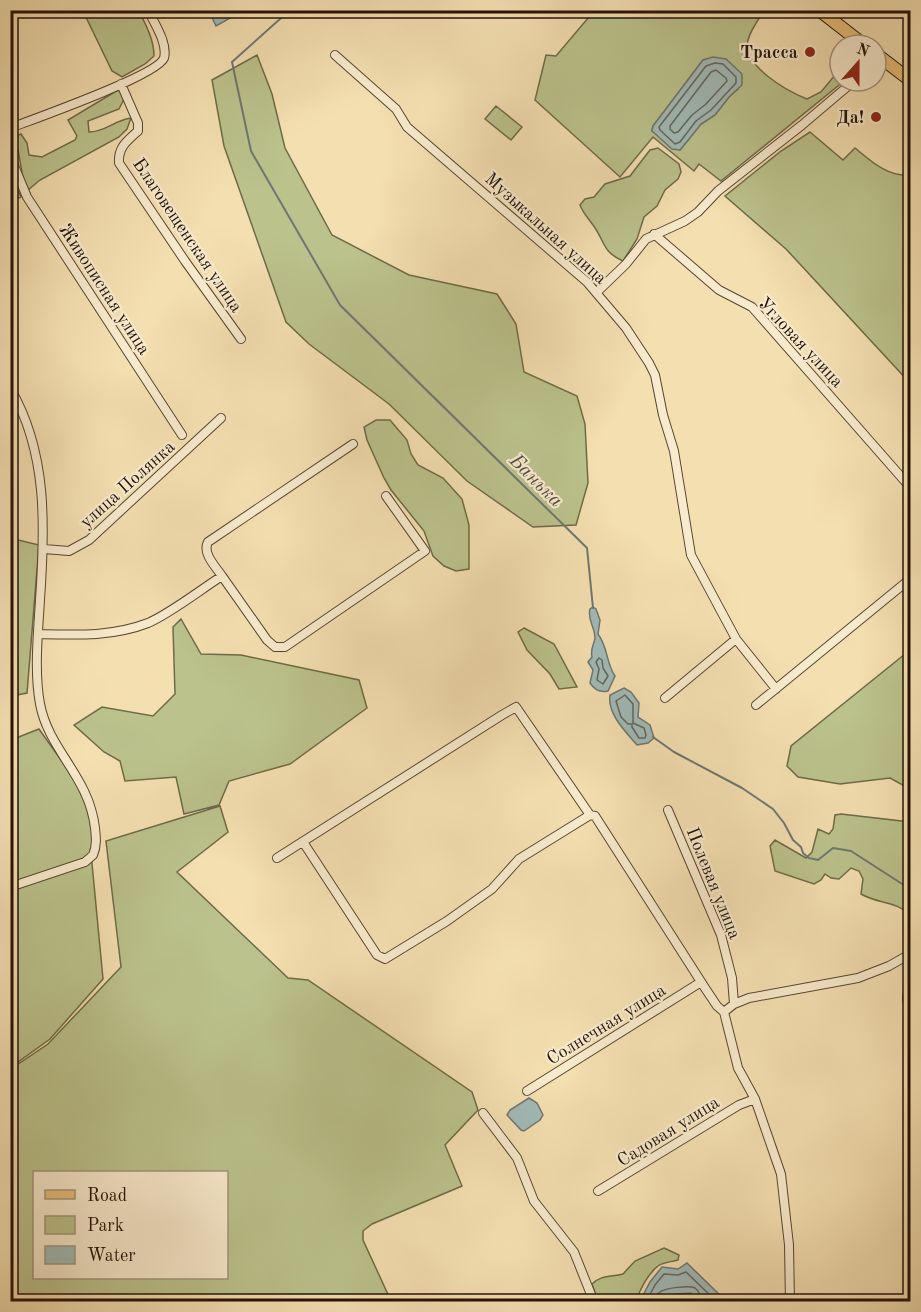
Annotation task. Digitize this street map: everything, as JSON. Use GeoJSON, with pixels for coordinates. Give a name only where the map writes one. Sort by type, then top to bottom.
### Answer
{"type":"FeatureCollection","features":[{"type":"Feature","properties":{"kind":"main road"},"geometry":{"type":"LineString","coordinates":[[819,10],[849,33]]}},
{"type":"Feature","properties":{"kind":"main road"},"geometry":{"type":"LineString","coordinates":[[888,64],[910,80]]}},
{"type":"Feature","properties":{"kind":"street"},"geometry":{"type":"LineString","coordinates":[[11,127],[158,67],[164,58],[164,46],[148,10]]}},
{"type":"Feature","properties":{"kind":"street","name":"Музыкальная улица"},"geometry":{"type":"LineString","coordinates":[[335,56],[396,109],[407,127],[486,193],[597,292],[604,304],[626,328],[655,375],[663,415],[674,451],[691,555],[736,639],[776,689]]}},
{"type":"Feature","properties":{"kind":"street","name":"Благовещенская улица"},"geometry":{"type":"LineString","coordinates":[[120,84],[138,123],[138,131],[122,145],[119,163],[241,339]]}},
{"type":"Feature","properties":{"kind":"street"},"geometry":{"type":"LineString","coordinates":[[597,292],[626,264],[646,239],[685,221],[698,212],[718,190],[840,93]]}},
{"type":"Feature","properties":{"kind":"street","name":"Живописная улица"},"geometry":{"type":"LineString","coordinates":[[10,156],[27,197],[182,435]]}},
{"type":"Feature","properties":{"kind":"street","name":"Угловая улица"},"geometry":{"type":"LineString","coordinates":[[654,234],[719,291],[752,307],[910,487]]}},
{"type":"Feature","properties":{"kind":"street"},"geometry":{"type":"LineString","coordinates":[[10,388],[26,416],[33,438],[43,501],[44,549],[38,634],[38,689],[44,720],[86,792],[93,817],[95,850],[85,862],[10,887]]}},
{"type":"Feature","properties":{"kind":"street","name":"улица Полянка"},"geometry":{"type":"LineString","coordinates":[[44,549],[69,551],[89,540],[221,418]]}},
{"type":"Feature","properties":{"kind":"street"},"geometry":{"type":"LineString","coordinates":[[352,444],[205,546],[222,576],[267,640],[275,647],[285,647],[425,551],[386,496]]}},
{"type":"Feature","properties":{"kind":"street"},"geometry":{"type":"LineString","coordinates":[[38,634],[105,634],[127,630],[150,622],[222,576]]}},
{"type":"Feature","properties":{"kind":"street"},"geometry":{"type":"LineString","coordinates":[[756,705],[910,579]]}},
{"type":"Feature","properties":{"kind":"street"},"geometry":{"type":"LineString","coordinates":[[665,698],[736,639]]}},
{"type":"Feature","properties":{"kind":"street"},"geometry":{"type":"LineString","coordinates":[[277,858],[516,707],[590,814],[595,816],[701,982],[717,1006],[724,1012],[738,1068],[755,1099],[781,1174],[789,1245],[790,1302]]}},
{"type":"Feature","properties":{"kind":"street","name":"Полевая улица"},"geometry":{"type":"LineString","coordinates":[[668,810],[721,934],[732,978],[734,1004]]}},
{"type":"Feature","properties":{"kind":"street"},"geometry":{"type":"LineString","coordinates":[[303,842],[377,956],[385,959],[447,921],[492,889],[519,860],[590,814]]}},
{"type":"Feature","properties":{"kind":"street"},"geometry":{"type":"LineString","coordinates":[[724,1012],[734,1004],[749,998],[858,978],[889,966],[910,954]]}},
{"type":"Feature","properties":{"kind":"street"},"geometry":{"type":"LineString","coordinates":[[910,976],[907,998],[910,1018]]}},
{"type":"Feature","properties":{"kind":"street","name":"Солнечная улица"},"geometry":{"type":"LineString","coordinates":[[527,1091],[701,982]]}},
{"type":"Feature","properties":{"kind":"street","name":"Садовая улица"},"geometry":{"type":"LineString","coordinates":[[598,1191],[739,1105],[755,1099]]}},
{"type":"Feature","properties":{"kind":"street"},"geometry":{"type":"LineString","coordinates":[[483,1113],[517,1158],[534,1201],[574,1252],[594,1302]]}},
{"type":"Feature","properties":{"kind":"green space"},"geometry":{"type":"Polygon","coordinates":[[[83,11],[139,11],[151,38],[154,56],[122,77],[112,71],[83,11]]]}},
{"type":"Feature","properties":{"kind":"green space"},"geometry":{"type":"Polygon","coordinates":[[[594,11],[764,11],[748,40],[748,50],[759,68],[778,84],[807,99],[821,92],[828,84],[829,93],[721,181],[699,164],[694,171],[653,137],[620,177],[535,100],[546,55],[556,56],[594,11]],[[703,60],[653,126],[652,131],[680,150],[701,124],[715,115],[738,89],[703,60]]]}},
{"type":"Feature","properties":{"kind":"green space"},"geometry":{"type":"Polygon","coordinates":[[[257,55],[272,94],[285,148],[332,235],[409,275],[497,294],[516,324],[524,372],[577,396],[585,424],[588,483],[576,525],[533,527],[467,481],[389,404],[309,344],[286,322],[224,146],[212,80],[257,55]]]}},
{"type":"Feature","properties":{"kind":"green space"},"geometry":{"type":"Polygon","coordinates":[[[118,90],[123,94],[124,99],[119,109],[88,121],[89,132],[131,118],[127,129],[119,137],[40,180],[28,190],[23,178],[18,150],[14,148],[11,150],[11,138],[21,134],[27,143],[29,155],[42,157],[75,140],[77,136],[68,120],[118,90]]]}},
{"type":"Feature","properties":{"kind":"green space"},"geometry":{"type":"Polygon","coordinates":[[[496,106],[522,127],[511,140],[485,119],[496,106]]]}},
{"type":"Feature","properties":{"kind":"green space"},"geometry":{"type":"Polygon","coordinates":[[[810,132],[843,160],[855,148],[887,171],[910,175],[910,383],[786,249],[725,196],[781,151],[810,132]]]}},
{"type":"Feature","properties":{"kind":"green space"},"geometry":{"type":"Polygon","coordinates":[[[658,148],[679,164],[681,172],[678,179],[665,190],[657,206],[644,217],[637,239],[623,261],[607,250],[580,205],[585,199],[594,197],[605,184],[630,176],[650,150],[658,148]]]}},
{"type":"Feature","properties":{"kind":"green space"},"geometry":{"type":"Polygon","coordinates":[[[10,176],[21,197],[11,202],[10,176]]]}},
{"type":"Feature","properties":{"kind":"green space"},"geometry":{"type":"Polygon","coordinates":[[[376,420],[390,420],[407,440],[411,454],[418,465],[443,478],[462,499],[469,525],[469,569],[456,571],[444,566],[433,556],[424,531],[391,490],[367,440],[364,427],[376,420]]]}},
{"type":"Feature","properties":{"kind":"green space"},"geometry":{"type":"Polygon","coordinates":[[[10,538],[39,545],[27,693],[11,696],[10,538]]]}},
{"type":"Feature","properties":{"kind":"green space"},"geometry":{"type":"Polygon","coordinates":[[[181,619],[201,654],[241,655],[359,680],[367,708],[290,764],[229,781],[219,805],[184,814],[176,777],[125,781],[120,761],[104,752],[74,725],[102,707],[153,716],[175,694],[173,627],[181,619]]]}},
{"type":"Feature","properties":{"kind":"green space"},"geometry":{"type":"Polygon","coordinates":[[[524,628],[554,644],[577,687],[559,689],[550,674],[527,650],[518,632],[524,628]]]}},
{"type":"Feature","properties":{"kind":"green space"},"geometry":{"type":"Polygon","coordinates":[[[910,650],[910,789],[890,778],[840,784],[798,777],[787,766],[791,746],[910,650]]]}},
{"type":"Feature","properties":{"kind":"green space"},"geometry":{"type":"Polygon","coordinates":[[[39,729],[78,787],[91,819],[93,836],[91,853],[103,979],[50,1039],[11,1067],[11,740],[39,729]]]}},
{"type":"Feature","properties":{"kind":"green space"},"geometry":{"type":"Polygon","coordinates":[[[220,806],[228,832],[177,872],[288,978],[308,980],[472,1092],[478,1110],[445,1145],[462,1186],[372,1224],[363,1231],[363,1240],[391,1301],[11,1301],[11,1069],[48,1044],[121,967],[106,841],[220,806]]]}},
{"type":"Feature","properties":{"kind":"green space"},"geometry":{"type":"Polygon","coordinates":[[[835,815],[910,822],[910,915],[899,907],[861,894],[863,879],[859,871],[851,868],[839,879],[825,874],[814,884],[775,871],[770,846],[775,840],[806,858],[812,852],[818,829],[829,834],[833,829],[835,815]]]}},
{"type":"Feature","properties":{"kind":"green space"},"geometry":{"type":"Polygon","coordinates":[[[664,1248],[679,1255],[678,1260],[662,1264],[654,1269],[636,1301],[598,1301],[592,1284],[595,1281],[623,1274],[635,1261],[664,1248]]]}},
{"type":"Feature","properties":{"kind":"green space"},"geometry":{"type":"Polygon","coordinates":[[[692,1293],[697,1301],[661,1302],[663,1297],[692,1293]]]}},
{"type":"Feature","properties":{"kind":"water"},"geometry":{"type":"Polygon","coordinates":[[[209,11],[235,11],[232,17],[216,26],[209,11]]]}},
{"type":"Feature","properties":{"kind":"water"},"geometry":{"type":"Polygon","coordinates":[[[713,57],[726,59],[742,74],[742,85],[715,115],[701,124],[680,150],[672,149],[652,131],[653,126],[703,60],[713,57]]]}},
{"type":"Feature","properties":{"kind":"water"},"geometry":{"type":"Polygon","coordinates":[[[593,607],[600,620],[598,634],[604,644],[615,676],[608,691],[598,690],[590,683],[593,670],[588,662],[592,657],[595,638],[589,613],[593,607]]]}},
{"type":"Feature","properties":{"kind":"water"},"geometry":{"type":"Polygon","coordinates":[[[624,688],[631,692],[639,703],[638,717],[650,725],[654,738],[648,743],[637,745],[614,716],[610,695],[624,688]]]}},
{"type":"Feature","properties":{"kind":"water"},"geometry":{"type":"Polygon","coordinates":[[[529,1098],[537,1103],[543,1115],[540,1120],[524,1131],[507,1115],[510,1110],[529,1098]]]}},
{"type":"Feature","properties":{"kind":"water"},"geometry":{"type":"Polygon","coordinates":[[[687,1263],[726,1301],[697,1301],[691,1293],[663,1297],[661,1301],[640,1301],[650,1282],[662,1267],[678,1269],[687,1263]]]}},
{"type":"Feature","properties":{"kind":"waterway","name":"Банька"},"geometry":{"type":"LineString","coordinates":[[290,10],[232,62],[251,151],[340,305],[587,548],[593,608]]}},
{"type":"Feature","properties":{"kind":"waterway","name":"Банька"},"geometry":{"type":"LineString","coordinates":[[653,737],[674,752],[742,788],[773,809],[793,840],[809,858],[818,860],[833,848],[851,851],[910,889]]}},
{"type":"Feature","properties":{"kind":"place","name":"Трасса"},"geometry":{"type":"Point","coordinates":[810,52]}},
{"type":"Feature","properties":{"kind":"place","name":"Да!"},"geometry":{"type":"Point","coordinates":[876,117]}}]}
